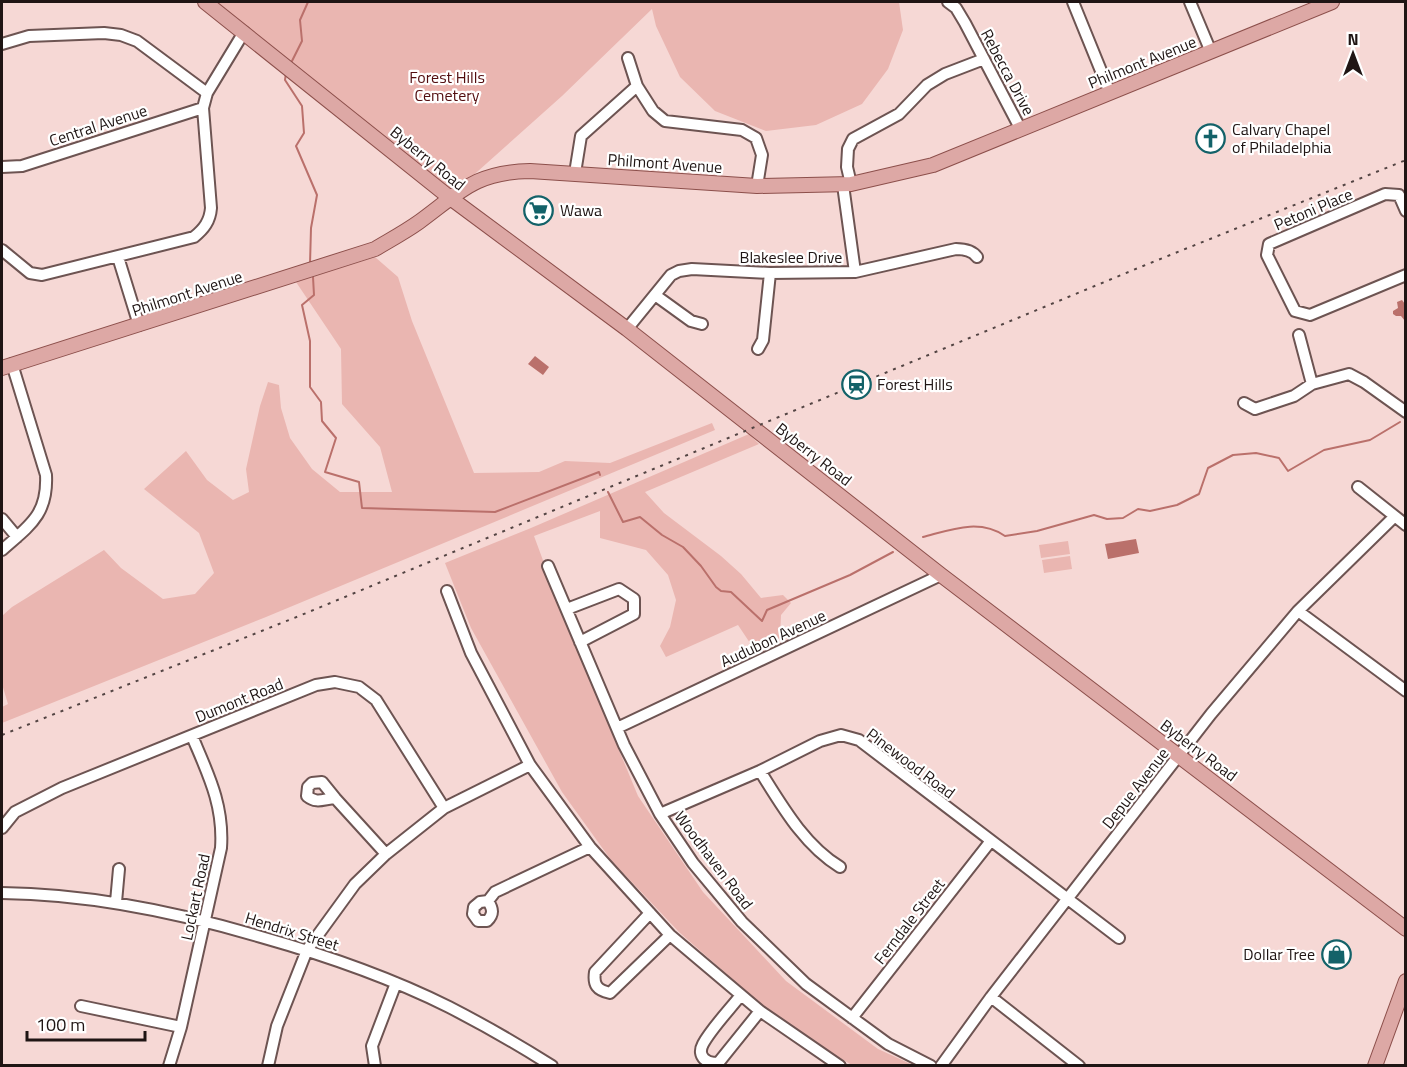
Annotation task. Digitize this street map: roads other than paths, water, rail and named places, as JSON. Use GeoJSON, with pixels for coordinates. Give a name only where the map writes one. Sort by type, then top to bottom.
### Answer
{"type":"FeatureCollection","features":[{"type":"Feature","properties":{"kind":"main road","name":"Byberry Road"},"geometry":{"type":"LineString","coordinates":[[205,2],[449,197],[627,329],[942,575],[1406,929]]}},
{"type":"Feature","properties":{"kind":"main road","name":"Philmont Avenue"},"geometry":{"type":"LineString","coordinates":[[7,366],[375,249],[419,222],[449,197],[472,183],[507,173],[530,171],[575,173],[757,186],[847,185],[933,165],[1211,52],[1310,6],[1332,2]]}},
{"type":"Feature","properties":{"kind":"main road"},"geometry":{"type":"LineString","coordinates":[[1375,1065],[1406,981]]}},
{"type":"Feature","properties":{"kind":"street","name":"Rebecca Drive"},"geometry":{"type":"LineString","coordinates":[[948,2],[956,8],[965,23],[1020,128]]}},
{"type":"Feature","properties":{"kind":"street"},"geometry":{"type":"LineString","coordinates":[[1073,2],[1110,93]]}},
{"type":"Feature","properties":{"kind":"street"},"geometry":{"type":"LineString","coordinates":[[1190,2],[1211,52]]}},
{"type":"Feature","properties":{"kind":"street"},"geometry":{"type":"LineString","coordinates":[[2,250],[30,273],[42,275],[194,237],[205,228],[211,215],[211,208],[202,108],[207,93],[244,32]]}},
{"type":"Feature","properties":{"kind":"street"},"geometry":{"type":"LineString","coordinates":[[2,44],[29,36],[104,33],[121,35],[137,41],[207,93]]}},
{"type":"Feature","properties":{"kind":"street"},"geometry":{"type":"LineString","coordinates":[[628,58],[638,86],[653,111],[664,121],[742,130],[756,138],[762,155],[757,186]]}},
{"type":"Feature","properties":{"kind":"street"},"geometry":{"type":"LineString","coordinates":[[855,272],[847,185],[848,149],[853,140],[861,133],[899,114],[927,85],[945,74],[984,58]]}},
{"type":"Feature","properties":{"kind":"street"},"geometry":{"type":"LineString","coordinates":[[575,173],[580,136],[638,86]]}},
{"type":"Feature","properties":{"kind":"street","name":"Central Avenue"},"geometry":{"type":"LineString","coordinates":[[2,166],[22,166],[202,108]]}},
{"type":"Feature","properties":{"kind":"street","name":"Petoni Place"},"geometry":{"type":"LineString","coordinates":[[1406,211],[1399,195],[1385,194],[1269,244],[1267,255],[1295,311],[1310,315],[1406,275]]}},
{"type":"Feature","properties":{"kind":"street","name":"Blakeslee Drive"},"geometry":{"type":"LineString","coordinates":[[627,329],[671,275],[679,271],[692,269],[770,273],[855,272],[956,249],[966,249],[977,257]]}},
{"type":"Feature","properties":{"kind":"street"},"geometry":{"type":"LineString","coordinates":[[118,256],[139,325]]}},
{"type":"Feature","properties":{"kind":"street"},"geometry":{"type":"LineString","coordinates":[[758,349],[762,340],[770,273]]}},
{"type":"Feature","properties":{"kind":"street"},"geometry":{"type":"LineString","coordinates":[[655,295],[691,321],[702,324]]}},
{"type":"Feature","properties":{"kind":"street"},"geometry":{"type":"LineString","coordinates":[[1299,335],[1312,384]]}},
{"type":"Feature","properties":{"kind":"street"},"geometry":{"type":"LineString","coordinates":[[2,550],[36,520],[46,486],[46,475],[7,366]]}},
{"type":"Feature","properties":{"kind":"street"},"geometry":{"type":"LineString","coordinates":[[1244,403],[1255,409],[1274,404],[1294,396],[1312,384],[1349,374],[1406,412]]}},
{"type":"Feature","properties":{"kind":"street"},"geometry":{"type":"LineString","coordinates":[[1358,487],[1406,525]]}},
{"type":"Feature","properties":{"kind":"street","name":"Depue Avenue"},"geometry":{"type":"LineString","coordinates":[[941,1065],[991,997],[1179,756],[1298,611],[1394,517]]}},
{"type":"Feature","properties":{"kind":"street"},"geometry":{"type":"LineString","coordinates":[[2,519],[17,537]]}},
{"type":"Feature","properties":{"kind":"street","name":"Woodhaven Road"},"geometry":{"type":"LineString","coordinates":[[548,566],[624,745],[660,814],[693,863],[742,922],[806,984],[888,1044],[931,1065]]}},
{"type":"Feature","properties":{"kind":"street","name":"Audubon Avenue"},"geometry":{"type":"LineString","coordinates":[[617,728],[942,575]]}},
{"type":"Feature","properties":{"kind":"street"},"geometry":{"type":"LineString","coordinates":[[567,609],[619,589],[634,599],[634,615],[580,642]]}},
{"type":"Feature","properties":{"kind":"street"},"geometry":{"type":"LineString","coordinates":[[447,591],[471,653],[530,765],[590,847],[670,934],[760,1011],[840,1065]]}},
{"type":"Feature","properties":{"kind":"street"},"geometry":{"type":"LineString","coordinates":[[1298,611],[1406,691]]}},
{"type":"Feature","properties":{"kind":"street","name":"Dumont Road"},"geometry":{"type":"LineString","coordinates":[[2,828],[15,812],[62,788],[316,685],[335,682],[359,687],[376,700],[444,808]]}},
{"type":"Feature","properties":{"kind":"street","name":"Pinewood Road"},"geometry":{"type":"LineString","coordinates":[[660,814],[760,771],[820,741],[841,735],[859,740],[1066,900],[1119,938]]}},
{"type":"Feature","properties":{"kind":"street","name":"Lockart Road"},"geometry":{"type":"LineString","coordinates":[[169,1065],[181,1027],[218,865],[222,830],[220,808],[192,736]]}},
{"type":"Feature","properties":{"kind":"street"},"geometry":{"type":"LineString","coordinates":[[268,1065],[277,1026],[308,950],[355,884],[386,854],[444,808],[530,765]]}},
{"type":"Feature","properties":{"kind":"street"},"geometry":{"type":"LineString","coordinates":[[760,771],[791,821],[831,862],[840,867]]}},
{"type":"Feature","properties":{"kind":"street"},"geometry":{"type":"LineString","coordinates":[[335,798],[386,854]]}},
{"type":"Feature","properties":{"kind":"street","name":"Ferndale Street"},"geometry":{"type":"LineString","coordinates":[[852,1018],[990,842]]}},
{"type":"Feature","properties":{"kind":"street"},"geometry":{"type":"LineString","coordinates":[[488,901],[495,892],[590,847]]}},
{"type":"Feature","properties":{"kind":"street"},"geometry":{"type":"LineString","coordinates":[[116,902],[119,869]]}},
{"type":"Feature","properties":{"kind":"street","name":"Hendrix Street"},"geometry":{"type":"LineString","coordinates":[[2,893],[33,893],[116,902],[205,921],[308,950],[396,983],[449,1007],[552,1065]]}},
{"type":"Feature","properties":{"kind":"street"},"geometry":{"type":"LineString","coordinates":[[650,913],[594,972],[597,987],[610,993],[670,934]]}},
{"type":"Feature","properties":{"kind":"street"},"geometry":{"type":"LineString","coordinates":[[374,1062],[372,1046],[396,983]]}},
{"type":"Feature","properties":{"kind":"street"},"geometry":{"type":"LineString","coordinates":[[741,995],[702,1045],[704,1060],[713,1064],[719,1062],[760,1011]]}},
{"type":"Feature","properties":{"kind":"street"},"geometry":{"type":"LineString","coordinates":[[991,997],[1079,1065]]}},
{"type":"Feature","properties":{"kind":"street"},"geometry":{"type":"LineString","coordinates":[[81,1006],[181,1027]]}},
{"type":"Feature","properties":{"kind":"waterway"},"geometry":{"type":"LineString","coordinates":[[292,61],[302,41],[300,20],[308,2]]}},
{"type":"Feature","properties":{"kind":"waterway"},"geometry":{"type":"LineString","coordinates":[[286,73],[285,80],[302,106],[304,133],[296,146],[317,195],[311,228],[310,264]]}},
{"type":"Feature","properties":{"kind":"waterway"},"geometry":{"type":"LineString","coordinates":[[313,277],[314,295],[302,305],[310,341],[310,387],[321,402],[322,421],[336,438],[325,472],[359,482],[362,508],[495,512],[599,472],[600,475]]}},
{"type":"Feature","properties":{"kind":"waterway"},"geometry":{"type":"LineString","coordinates":[[923,537],[964,527],[985,528],[1005,536],[1037,531],[1094,515],[1107,519],[1123,518],[1138,509],[1150,511],[1177,505],[1199,494],[1208,468],[1233,455],[1256,453],[1279,458],[1288,471],[1324,450],[1370,440],[1400,422]]}},
{"type":"Feature","properties":{"kind":"waterway"},"geometry":{"type":"LineString","coordinates":[[608,492],[623,522],[640,517],[662,535],[683,547],[716,587],[721,591],[731,592],[762,621],[767,610],[850,575],[893,552]]}},
{"type":"Feature","properties":{"kind":"railway"},"geometry":{"type":"LineString","coordinates":[[2,735],[299,616],[1143,266],[1406,160]]}},
{"type":"Feature","properties":{"kind":"place","name":"Calvary Chapel of Philadelphia"},"geometry":{"type":"Point","coordinates":[1211,138]}},
{"type":"Feature","properties":{"kind":"place","name":"Wawa"},"geometry":{"type":"Point","coordinates":[539,210]}},
{"type":"Feature","properties":{"kind":"place","name":"Forest Hills"},"geometry":{"type":"Point","coordinates":[856,384]}},
{"type":"Feature","properties":{"kind":"place","name":"Dollar Tree"},"geometry":{"type":"Point","coordinates":[1336,954]}},
{"type":"Feature","properties":{"kind":"park label","name":"Forest Hills Cemetery"},"geometry":{"type":"Point","coordinates":[447,86]}}]}
